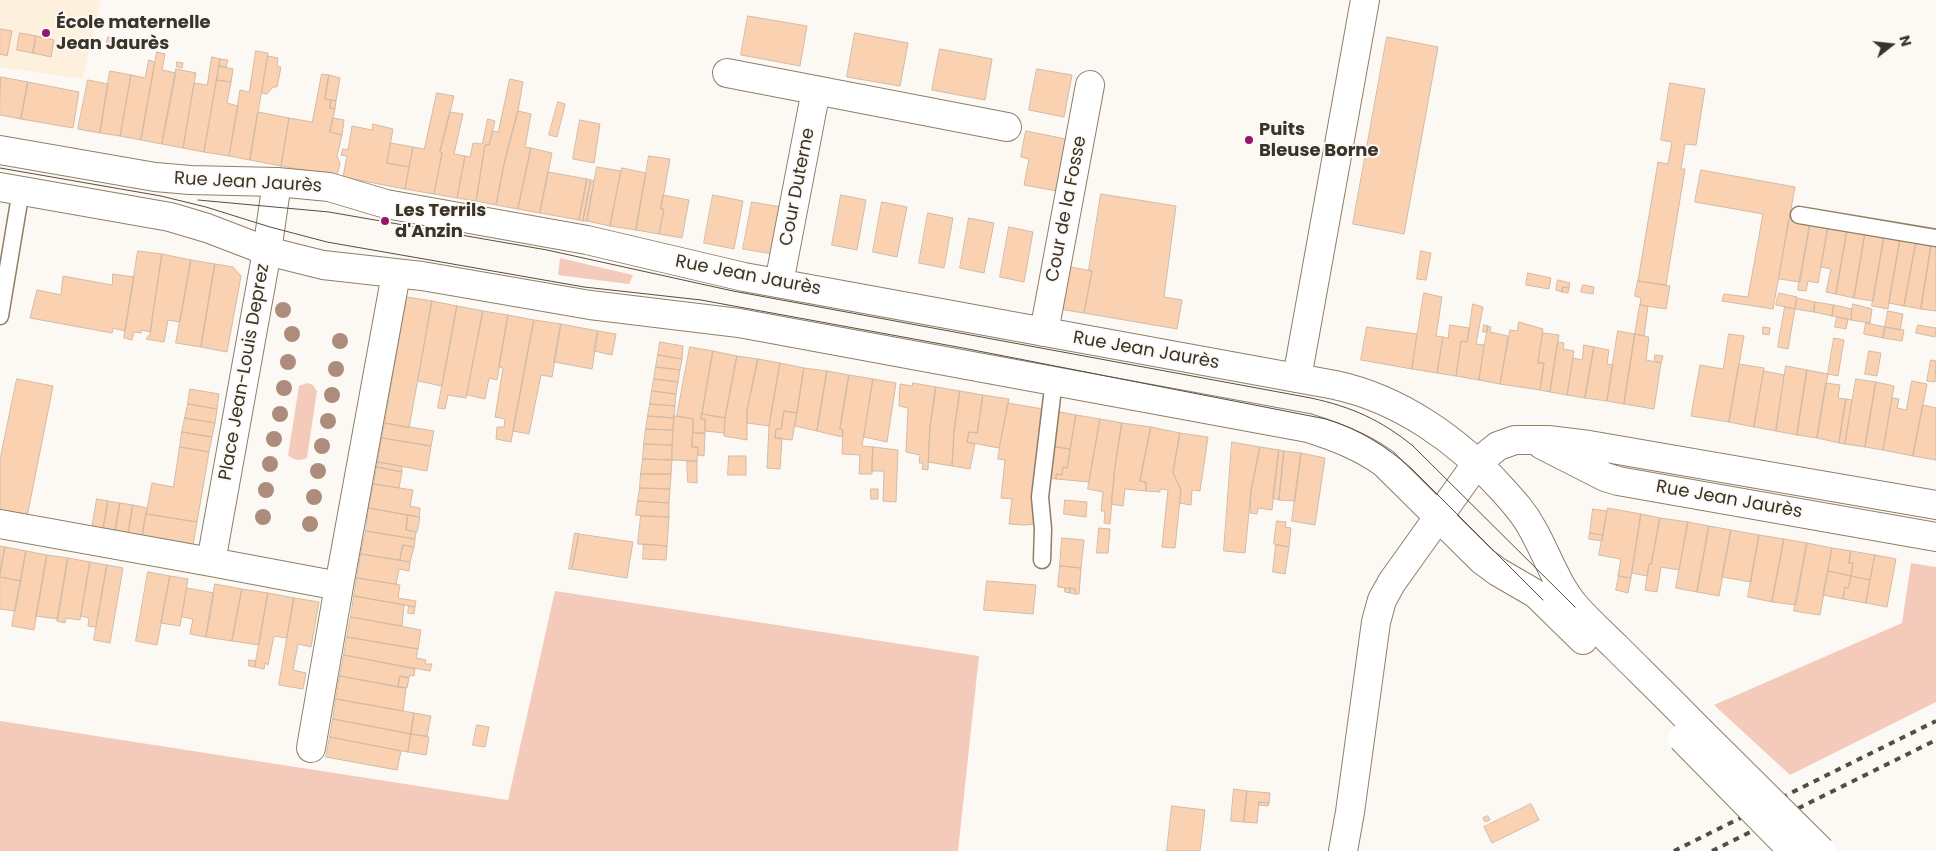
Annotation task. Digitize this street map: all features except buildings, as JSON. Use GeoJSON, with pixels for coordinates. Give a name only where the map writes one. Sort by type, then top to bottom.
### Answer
{"type":"FeatureCollection","features":[{"type":"Feature","properties":{"kind":"main road"},"geometry":{"type":"LineString","coordinates":[[1297,378],[1364,0]]}},
{"type":"Feature","properties":{"kind":"main road"},"geometry":{"type":"LineString","coordinates":[[727,73],[1008,127]]}},
{"type":"Feature","properties":{"kind":"main road","name":"Cour de la Fosse"},"geometry":{"type":"LineString","coordinates":[[1044,332],[1090,85]]}},
{"type":"Feature","properties":{"kind":"main road","name":"Cour Duterne"},"geometry":{"type":"LineString","coordinates":[[779,283],[816,90]]}},
{"type":"Feature","properties":{"kind":"main road","name":"Rue Jean Jaurès"},"geometry":{"type":"LineString","coordinates":[[0,150],[155,177],[277,182],[329,187],[386,204],[587,240],[714,270],[779,283],[1348,388],[1387,402],[1439,433],[1492,477],[1524,515],[1575,607],[1691,734]]}},
{"type":"Feature","properties":{"kind":"main road","name":"Place Jean-Louis Deprez"},"geometry":{"type":"LineString","coordinates":[[211,562],[267,252],[277,182]]}},
{"type":"Feature","properties":{"kind":"main road"},"geometry":{"type":"LineString","coordinates":[[11,188],[170,217],[207,228],[267,252],[323,265],[444,280],[590,305],[739,323],[1054,380],[1308,428],[1332,435],[1370,453],[1384,463],[1489,566],[1532,591],[1543,600],[1821,851]]}},
{"type":"Feature","properties":{"kind":"main road"},"geometry":{"type":"LineString","coordinates":[[311,748],[396,274]]}},
{"type":"Feature","properties":{"kind":"main road","name":"Rue Jean Jaurès"},"geometry":{"type":"LineString","coordinates":[[1530,439],[1605,477],[1936,537]]}},
{"type":"Feature","properties":{"kind":"main road","name":"Rue Jean Jaurès"},"geometry":{"type":"LineString","coordinates":[[1343,851],[1379,607],[1392,582],[1477,463],[1505,442],[1530,439],[1589,445],[1936,505]]}},
{"type":"Feature","properties":{"kind":"main road"},"geometry":{"type":"LineString","coordinates":[[0,524],[339,586]]}},
{"type":"Feature","properties":{"kind":"main road"},"geometry":{"type":"LineString","coordinates":[[1691,734],[1793,851]]}},
{"type":"Feature","properties":{"kind":"lane"},"geometry":{"type":"LineString","coordinates":[[0,316],[11,188]]}},
{"type":"Feature","properties":{"kind":"lane"},"geometry":{"type":"LineString","coordinates":[[1799,215],[1936,238]]}},
{"type":"Feature","properties":{"kind":"lane"},"geometry":{"type":"LineString","coordinates":[[1042,560],[1043,538],[1040,497],[1054,380]]}},
{"type":"Feature","properties":{"kind":"shaded area","name":"École maternelle Jean Jaurès"},"geometry":{"type":"Polygon","coordinates":[[[0,0],[101,0],[82,79],[0,67],[0,0]]]}},
{"type":"Feature","properties":{"kind":"shaded area"},"geometry":{"type":"Polygon","coordinates":[[[560,258],[633,275],[629,284],[558,275],[560,258]]]}},
{"type":"Feature","properties":{"kind":"shaded area"},"geometry":{"type":"Polygon","coordinates":[[[307,383],[313,385],[317,391],[307,458],[297,460],[288,455],[299,386],[307,383]]]}},
{"type":"Feature","properties":{"kind":"shaded area"},"geometry":{"type":"Polygon","coordinates":[[[1911,563],[1936,567],[1936,702],[1790,775],[1714,705],[1902,623],[1911,563]]]}},
{"type":"Feature","properties":{"kind":"shaded area"},"geometry":{"type":"Polygon","coordinates":[[[555,591],[979,656],[958,851],[0,851],[0,721],[508,800],[555,591]]]}},
{"type":"Feature","properties":{"kind":"tram line"},"geometry":{"type":"LineString","coordinates":[[0,168],[161,196],[327,242],[584,287],[701,300],[963,348],[1326,419],[1361,433],[1412,469],[1543,600]]}},
{"type":"Feature","properties":{"kind":"tram line"},"geometry":{"type":"LineString","coordinates":[[198,200],[329,212],[547,250],[733,291],[1311,398],[1340,406],[1377,422],[1413,446],[1575,607]]}},
{"type":"Feature","properties":{"kind":"railway"},"geometry":{"type":"LineString","coordinates":[[1674,851],[1936,721]]}},
{"type":"Feature","properties":{"kind":"railway"},"geometry":{"type":"LineString","coordinates":[[1712,851],[1936,740]]}},
{"type":"Feature","properties":{"kind":"place","name":"École maternelle Jean Jaurès"},"geometry":{"type":"Point","coordinates":[46,33]}},
{"type":"Feature","properties":{"kind":"place","name":"Puits Bleuse Borne"},"geometry":{"type":"Point","coordinates":[1249,140]}},
{"type":"Feature","properties":{"kind":"place","name":"Les Terrils d'Anzin"},"geometry":{"type":"Point","coordinates":[385,221]}}]}
